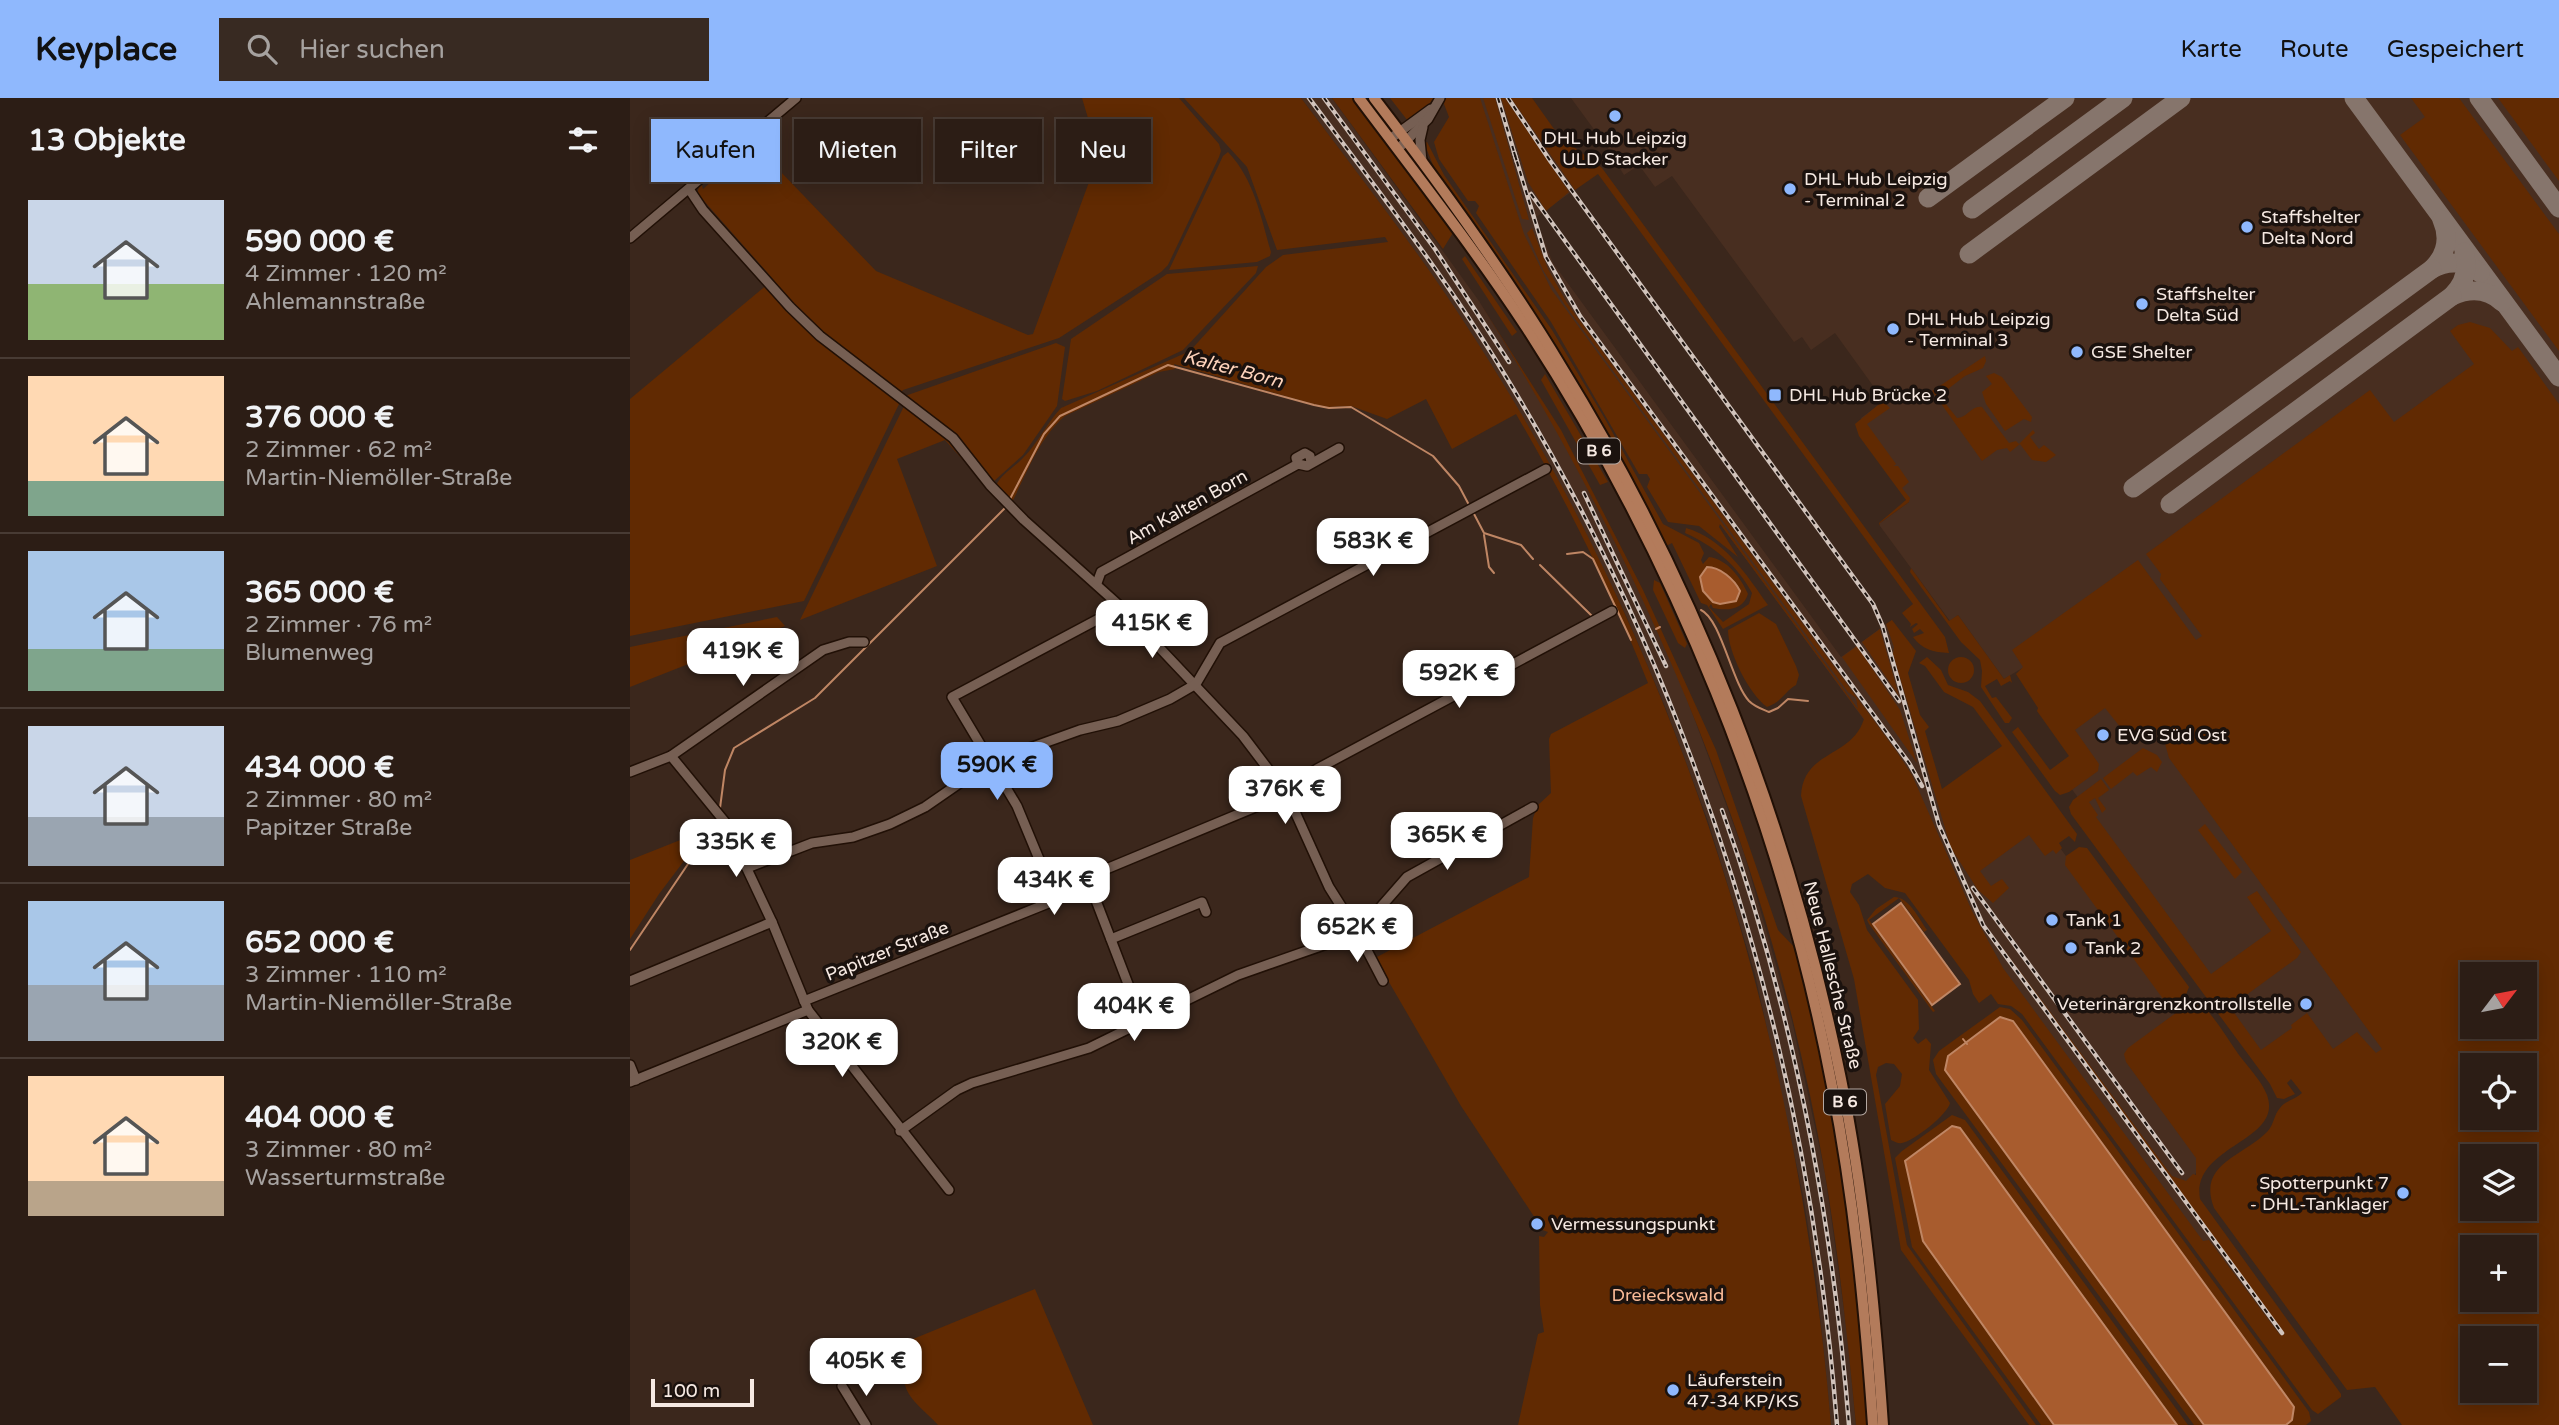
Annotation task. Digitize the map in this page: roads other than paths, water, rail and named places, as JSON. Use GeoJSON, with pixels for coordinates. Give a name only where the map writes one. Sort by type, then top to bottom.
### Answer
{"type":"FeatureCollection","features":[{"type":"Feature","properties":{"kind":"main road","name":"B 6"},"geometry":{"type":"LineString","coordinates":[[1359,98],[1478,257],[1527,329],[1624,495],[1689,630],[1757,790]]}},
{"type":"Feature","properties":{"kind":"main road","name":"B 6"},"geometry":{"type":"LineString","coordinates":[[1374,98],[1423,163],[1534,323],[1631,488],[1678,580],[1710,654],[1757,790]]}},
{"type":"Feature","properties":{"kind":"main road","name":"Neue Hallesche Straße"},"geometry":{"type":"LineString","coordinates":[[1757,790],[1832,1083],[1858,1247],[1873,1425]]}},
{"type":"Feature","properties":{"kind":"main road","name":"Neue Hallesche Straße"},"geometry":{"type":"LineString","coordinates":[[1757,790],[1810,947],[1842,1081],[1867,1245],[1883,1425]]}},
{"type":"Feature","properties":{"kind":"street"},"geometry":{"type":"LineString","coordinates":[[630,238],[796,98]]}},
{"type":"Feature","properties":{"kind":"street"},"geometry":{"type":"LineString","coordinates":[[1393,144],[1439,101]]}},
{"type":"Feature","properties":{"kind":"street"},"geometry":{"type":"LineString","coordinates":[[1423,163],[1420,140],[1423,125],[1439,101]]}},
{"type":"Feature","properties":{"kind":"street"},"geometry":{"type":"LineString","coordinates":[[1403,136],[1423,125]]}},
{"type":"Feature","properties":{"kind":"street"},"geometry":{"type":"LineString","coordinates":[[689,189],[703,210],[790,307],[820,336],[953,438],[990,485],[1024,520],[1077,569],[1097,583],[1243,736],[1287,794],[1329,887],[1358,933],[1382,981]]}},
{"type":"Feature","properties":{"kind":"street","name":"Am Kalten Born"},"geometry":{"type":"LineString","coordinates":[[1097,583],[1101,572],[1298,464],[1307,466],[1339,448]]}},
{"type":"Feature","properties":{"kind":"street"},"geometry":{"type":"LineString","coordinates":[[747,868],[811,843],[853,837],[890,824],[925,807],[991,765],[1036,744],[1141,713],[1196,684],[1220,643],[1546,469]]}},
{"type":"Feature","properties":{"kind":"street"},"geometry":{"type":"LineString","coordinates":[[1056,900],[1017,806],[952,697],[1121,607]]}},
{"type":"Feature","properties":{"kind":"street","name":"Papitzer Straße"},"geometry":{"type":"LineString","coordinates":[[633,1081],[1056,900],[1087,877],[1287,794],[1290,786],[1317,769],[1612,611]]}},
{"type":"Feature","properties":{"kind":"street"},"geometry":{"type":"LineString","coordinates":[[630,772],[671,756],[823,650],[849,642],[864,642]]}},
{"type":"Feature","properties":{"kind":"street"},"geometry":{"type":"LineString","coordinates":[[671,756],[725,822],[772,922],[806,1005],[900,1131],[949,1190]]}},
{"type":"Feature","properties":{"kind":"street"},"geometry":{"type":"LineString","coordinates":[[900,1131],[957,1090],[972,1083],[1089,1048],[1238,975],[1358,933],[1407,877],[1534,807]]}},
{"type":"Feature","properties":{"kind":"street"},"geometry":{"type":"LineString","coordinates":[[1087,877],[1143,1023]]}},
{"type":"Feature","properties":{"kind":"street"},"geometry":{"type":"LineString","coordinates":[[1111,939],[1201,899],[1206,912]]}},
{"type":"Feature","properties":{"kind":"street"},"geometry":{"type":"LineString","coordinates":[[630,981],[772,922]]}},
{"type":"Feature","properties":{"kind":"street"},"geometry":{"type":"LineString","coordinates":[[630,1065],[633,1081]]}},
{"type":"Feature","properties":{"kind":"street"},"geometry":{"type":"LineString","coordinates":[[842,1386],[866,1425]]}},
{"type":"Feature","properties":{"kind":"waterway","name":"Kalter Born"},"geometry":{"type":"LineString","coordinates":[[1010,499],[1044,434],[1060,416],[1168,365],[1314,405],[1329,408],[1351,407],[1433,456],[1459,486],[1469,505]]}},
{"type":"Feature","properties":{"kind":"waterway","name":"Kalter Born"},"geometry":{"type":"LineString","coordinates":[[720,808],[725,770],[734,748],[815,698],[1005,508]]}},
{"type":"Feature","properties":{"kind":"waterway","name":"Kalter Born"},"geometry":{"type":"LineString","coordinates":[[1473,512],[1484,533],[1521,545],[1533,559]]}},
{"type":"Feature","properties":{"kind":"waterway"},"geometry":{"type":"LineString","coordinates":[[1484,535],[1489,567],[1494,573]]}},
{"type":"Feature","properties":{"kind":"waterway"},"geometry":{"type":"LineString","coordinates":[[1567,554],[1583,552],[1593,559],[1631,640]]}},
{"type":"Feature","properties":{"kind":"waterway","name":"Kalter Born"},"geometry":{"type":"LineString","coordinates":[[1540,565],[1592,616]]}},
{"type":"Feature","properties":{"kind":"waterway","name":"Kalter Born"},"geometry":{"type":"LineString","coordinates":[[1701,610],[1715,625],[1737,680],[1751,703],[1769,712],[1788,699],[1808,701]]}},
{"type":"Feature","properties":{"kind":"waterway","name":"Kalter Born"},"geometry":{"type":"LineString","coordinates":[[1656,629],[1660,627]]}},
{"type":"Feature","properties":{"kind":"waterway","name":"Kalter Born"},"geometry":{"type":"LineString","coordinates":[[630,950],[717,821]]}},
{"type":"Feature","properties":{"kind":"waterway"},"geometry":{"type":"LineString","coordinates":[[1963,1039],[1967,1044]]}},
{"type":"Feature","properties":{"kind":"railway"},"geometry":{"type":"LineString","coordinates":[[1309,98],[1434,267],[1503,372],[1572,494],[1634,619],[1687,747],[1733,879],[1770,1012],[1800,1148],[1822,1286],[1837,1425]]}},
{"type":"Feature","properties":{"kind":"railway"},"geometry":{"type":"LineString","coordinates":[[1324,98],[1435,249],[1509,362]]}},
{"type":"Feature","properties":{"kind":"railway"},"geometry":{"type":"LineString","coordinates":[[1498,98],[1517,162]]}},
{"type":"Feature","properties":{"kind":"railway"},"geometry":{"type":"LineString","coordinates":[[1508,98],[1551,162],[1873,604],[1883,627],[1939,825],[1983,925],[2282,1333]]}},
{"type":"Feature","properties":{"kind":"railway"},"geometry":{"type":"LineString","coordinates":[[1514,152],[1546,257],[1580,316],[1909,763],[1922,786]]}},
{"type":"Feature","properties":{"kind":"railway"},"geometry":{"type":"LineString","coordinates":[[1531,194],[1899,701]]}},
{"type":"Feature","properties":{"kind":"railway"},"geometry":{"type":"LineString","coordinates":[[1584,493],[1666,666]]}},
{"type":"Feature","properties":{"kind":"railway"},"geometry":{"type":"LineString","coordinates":[[1722,810],[1769,960],[1806,1113],[1832,1268],[1849,1425]]}},
{"type":"Feature","properties":{"kind":"railway"},"geometry":{"type":"LineString","coordinates":[[1973,888],[2182,1173]]}},
{"type":"Feature","properties":{"kind":"place","name":"DHL Hub Leipzig ULD Stacker"},"geometry":{"type":"Point","coordinates":[1615,116]}},
{"type":"Feature","properties":{"kind":"place","name":"DHL Hub Leipzig - Terminal 2"},"geometry":{"type":"Point","coordinates":[1790,189]}},
{"type":"Feature","properties":{"kind":"place","name":"Staffshelter Delta Nord"},"geometry":{"type":"Point","coordinates":[2247,227]}},
{"type":"Feature","properties":{"kind":"place","name":"Staffshelter Delta Süd"},"geometry":{"type":"Point","coordinates":[2142,304]}},
{"type":"Feature","properties":{"kind":"place","name":"DHL Hub Leipzig - Terminal 3"},"geometry":{"type":"Point","coordinates":[1893,329]}},
{"type":"Feature","properties":{"kind":"place","name":"GSE Shelter"},"geometry":{"type":"Point","coordinates":[2077,352]}},
{"type":"Feature","properties":{"kind":"place","name":"DHL Hub Brücke 2"},"geometry":{"type":"Point","coordinates":[1775,395]}},
{"type":"Feature","properties":{"kind":"place","name":"EVG Süd Ost"},"geometry":{"type":"Point","coordinates":[2103,735]}},
{"type":"Feature","properties":{"kind":"place","name":"Tank 1"},"geometry":{"type":"Point","coordinates":[2052,920]}},
{"type":"Feature","properties":{"kind":"place","name":"Tank 2"},"geometry":{"type":"Point","coordinates":[2071,948]}},
{"type":"Feature","properties":{"kind":"place","name":"Veterinärgrenzkontrollstelle"},"geometry":{"type":"Point","coordinates":[2306,1004]}},
{"type":"Feature","properties":{"kind":"place","name":"Spotterpunkt 7 - DHL-Tanklager"},"geometry":{"type":"Point","coordinates":[2403,1193]}},
{"type":"Feature","properties":{"kind":"place","name":"Vermessungspunkt"},"geometry":{"type":"Point","coordinates":[1537,1224]}},
{"type":"Feature","properties":{"kind":"place","name":"Läuferstein 47-34 KP/KS"},"geometry":{"type":"Point","coordinates":[1673,1390]}},
{"type":"Feature","properties":{"kind":"park label","name":"Dreieckswald"},"geometry":{"type":"Point","coordinates":[1668,1295]}}]}
